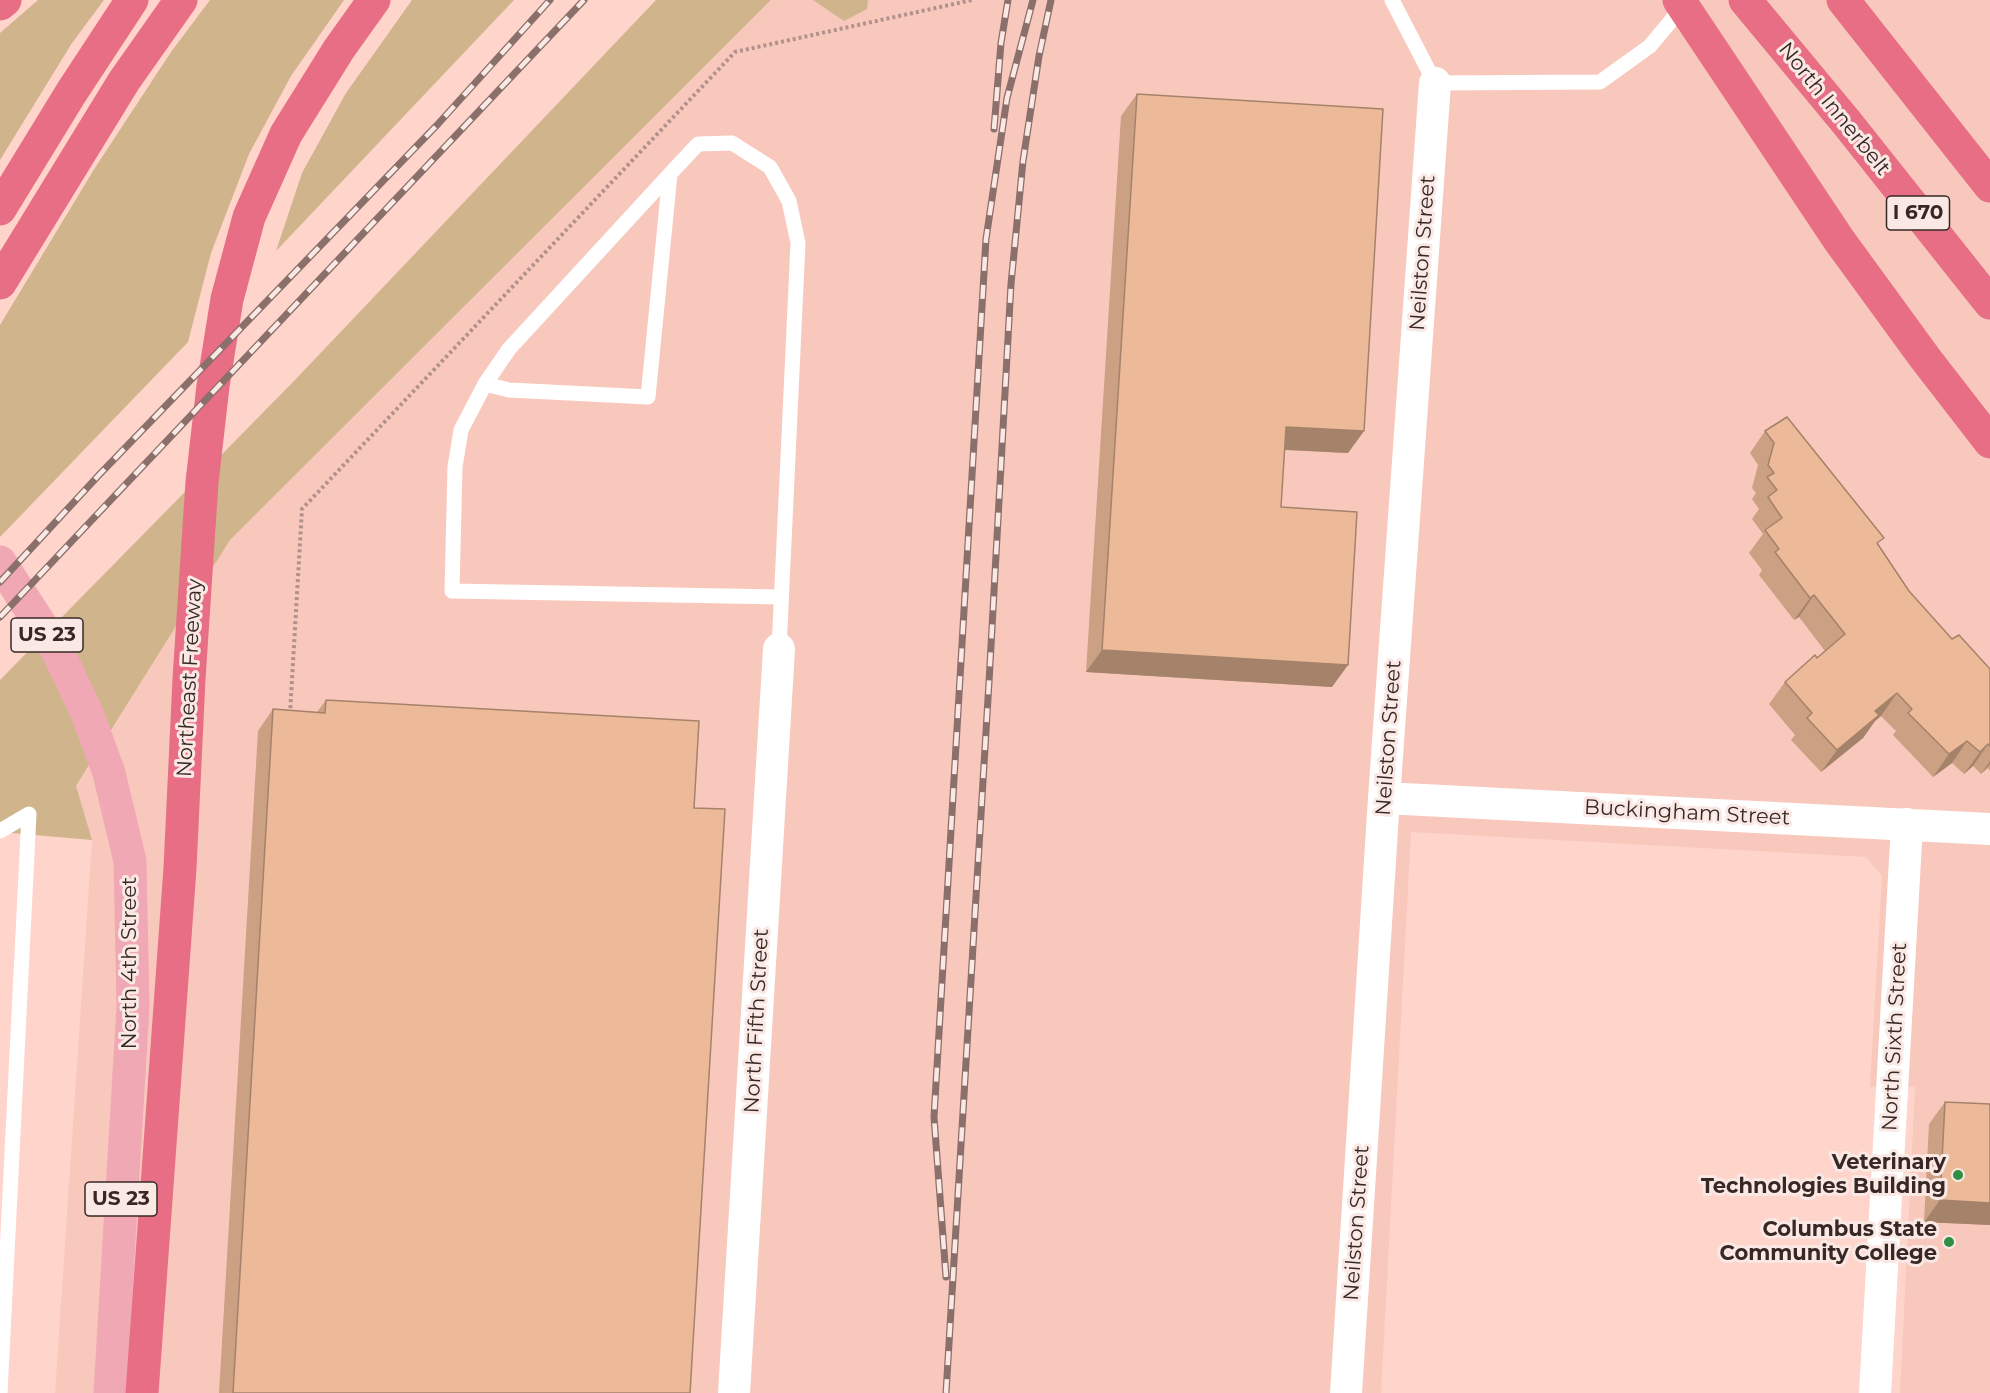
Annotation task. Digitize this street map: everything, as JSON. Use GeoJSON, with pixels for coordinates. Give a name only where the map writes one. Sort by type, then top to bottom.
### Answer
{"type":"FeatureCollection","features":[{"type":"Feature","properties":{"kind":"highway"},"geometry":{"type":"LineString","coordinates":[[0,4],[5,0]]}},
{"type":"Feature","properties":{"kind":"highway"},"geometry":{"type":"LineString","coordinates":[[0,209],[71,93],[132,0]]}},
{"type":"Feature","properties":{"kind":"highway"},"geometry":{"type":"LineString","coordinates":[[0,283],[124,81],[181,0]]}},
{"type":"Feature","properties":{"kind":"highway","name":"Northeast Freeway"},"geometry":{"type":"LineString","coordinates":[[142,1393],[180,868],[202,482],[213,386],[227,299],[249,217],[286,134],[339,49],[374,0]]}},
{"type":"Feature","properties":{"kind":"highway"},"geometry":{"type":"LineString","coordinates":[[1679,0],[1839,240],[1990,442]]}},
{"type":"Feature","properties":{"kind":"highway","name":"North Innerbelt"},"geometry":{"type":"LineString","coordinates":[[1745,0],[1847,123],[1990,303]]}},
{"type":"Feature","properties":{"kind":"highway"},"geometry":{"type":"LineString","coordinates":[[1849,7],[1990,186]]}},
{"type":"Feature","properties":{"kind":"main road","name":"North 4th Street"},"geometry":{"type":"LineString","coordinates":[[0,562],[58,652],[87,713],[109,773],[130,861],[133,1006],[110,1393]]}},
{"type":"Feature","properties":{"kind":"street","name":"Neilston Street"},"geometry":{"type":"LineString","coordinates":[[1346,1393],[1384,798],[1435,83]]}},
{"type":"Feature","properties":{"kind":"street","name":"North Fifth Street"},"geometry":{"type":"LineString","coordinates":[[734,1393],[779,649]]}},
{"type":"Feature","properties":{"kind":"street","name":"Buckingham Street"},"geometry":{"type":"LineString","coordinates":[[1384,798],[1990,829]]}},
{"type":"Feature","properties":{"kind":"street","name":"North Sixth Street"},"geometry":{"type":"LineString","coordinates":[[1875,1393],[1907,824]]}},
{"type":"Feature","properties":{"kind":"lane"},"geometry":{"type":"LineString","coordinates":[[1392,0],[1435,83],[1600,82],[1650,46],[1687,0]]}},
{"type":"Feature","properties":{"kind":"lane"},"geometry":{"type":"LineString","coordinates":[[779,649],[798,243],[789,201],[770,167],[732,143],[698,144],[509,350],[484,384],[461,430],[455,467],[452,591],[781,597]]}},
{"type":"Feature","properties":{"kind":"lane"},"geometry":{"type":"LineString","coordinates":[[484,384],[510,390],[648,397],[670,174]]}},
{"type":"Feature","properties":{"kind":"lane"},"geometry":{"type":"LineString","coordinates":[[0,831],[29,814],[0,1393]]}},
{"type":"Feature","properties":{"kind":"shaded area"},"geometry":{"type":"Polygon","coordinates":[[[38,0],[104,0],[72,43],[0,160],[0,33],[38,0]]]}},
{"type":"Feature","properties":{"kind":"shaded area"},"geometry":{"type":"Polygon","coordinates":[[[210,0],[344,0],[291,76],[249,154],[211,253],[188,342],[0,537],[0,325],[93,171],[171,52],[210,0]]]}},
{"type":"Feature","properties":{"kind":"shaded area"},"geometry":{"type":"Polygon","coordinates":[[[412,0],[514,0],[276,251],[302,173],[346,93],[412,0]]]}},
{"type":"Feature","properties":{"kind":"shaded area"},"geometry":{"type":"Polygon","coordinates":[[[656,0],[771,0],[230,540],[76,786],[92,840],[0,832],[0,680],[294,381],[656,0]]]}},
{"type":"Feature","properties":{"kind":"shaded area"},"geometry":{"type":"Polygon","coordinates":[[[771,0],[1990,0],[1990,1393],[1900,1393],[1915,1087],[1870,1087],[1882,876],[1866,857],[1411,832],[1381,1393],[55,1393],[92,841],[76,787],[230,540],[771,0]]]}},
{"type":"Feature","properties":{"kind":"shaded area"},"geometry":{"type":"Polygon","coordinates":[[[813,0],[868,0],[867,9],[844,21],[813,0]]]}},
{"type":"Feature","properties":{"kind":"building"},"geometry":{"type":"Polygon","coordinates":[[[1137,94],[1383,109],[1364,431],[1286,427],[1281,507],[1357,512],[1348,665],[1102,650],[1137,94]]]}},
{"type":"Feature","properties":{"kind":"building"},"geometry":{"type":"Polygon","coordinates":[[[1787,417],[1884,538],[1877,543],[1909,591],[1952,639],[1959,635],[1990,669],[1990,746],[1988,744],[1980,752],[1967,741],[1949,754],[1908,713],[1912,709],[1897,693],[1875,711],[1879,715],[1837,750],[1807,718],[1812,713],[1785,682],[1815,655],[1817,658],[1845,634],[1814,595],[1810,598],[1775,552],[1779,549],[1765,530],[1782,518],[1768,497],[1777,490],[1767,477],[1774,473],[1768,465],[1774,443],[1765,431],[1787,417]]]}},
{"type":"Feature","properties":{"kind":"building"},"geometry":{"type":"Polygon","coordinates":[[[326,700],[699,721],[694,808],[725,809],[690,1393],[233,1393],[273,709],[325,713],[326,700]]]}},
{"type":"Feature","properties":{"kind":"building"},"geometry":{"type":"Polygon","coordinates":[[[1945,1102],[1990,1104],[1990,1203],[1940,1200],[1945,1102]]]}},
{"type":"Feature","properties":{"kind":"railway"},"geometry":{"type":"LineString","coordinates":[[0,582],[97,477],[438,124],[550,0]]}},
{"type":"Feature","properties":{"kind":"railway"},"geometry":{"type":"LineString","coordinates":[[0,617],[584,0]]}},
{"type":"Feature","properties":{"kind":"railway"},"geometry":{"type":"LineString","coordinates":[[994,129],[1001,43],[1008,0]]}},
{"type":"Feature","properties":{"kind":"railway"},"geometry":{"type":"LineString","coordinates":[[946,1277],[934,1117],[986,239],[1007,98],[1033,0]]}},
{"type":"Feature","properties":{"kind":"railway"},"geometry":{"type":"LineString","coordinates":[[946,1393],[1011,284],[1023,161],[1039,56],[1051,0]]}},
{"type":"Feature","properties":{"kind":"place","name":"Veterinary Technologies Building"},"geometry":{"type":"Point","coordinates":[1958,1175]}},
{"type":"Feature","properties":{"kind":"place","name":"Columbus State Community College"},"geometry":{"type":"Point","coordinates":[1949,1242]}}]}
